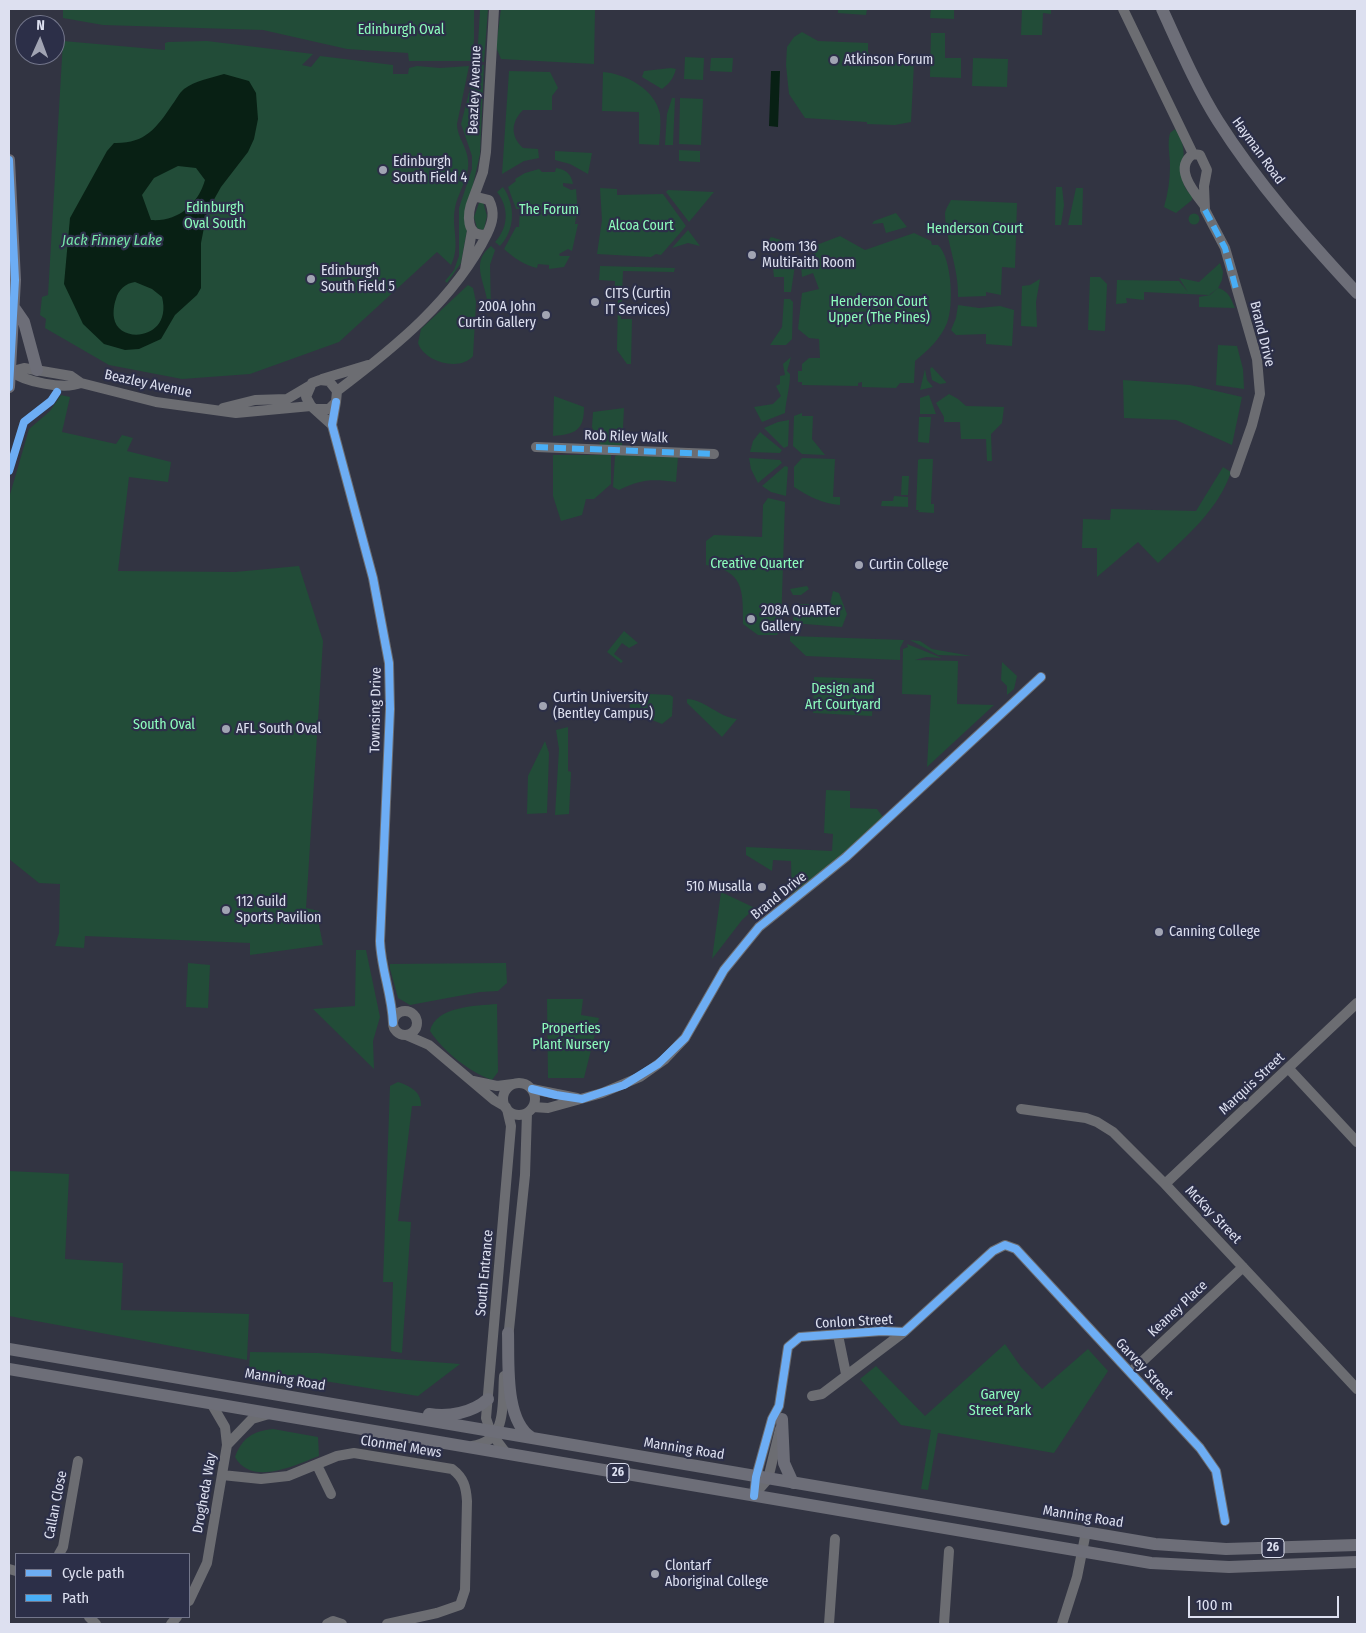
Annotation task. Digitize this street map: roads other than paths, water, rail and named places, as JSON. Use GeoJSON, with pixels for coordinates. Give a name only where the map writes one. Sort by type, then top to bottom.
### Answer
{"type":"FeatureCollection","features":[{"type":"Feature","properties":{"kind":"main road","name":"Hayman Road"},"geometry":{"type":"LineString","coordinates":[[1162,9],[1218,120],[1250,168],[1303,233],[1357,293]]}},
{"type":"Feature","properties":{"kind":"main road"},"geometry":{"type":"LineString","coordinates":[[9,160],[15,243],[15,309],[9,387]]}},
{"type":"Feature","properties":{"kind":"main road"},"geometry":{"type":"LineString","coordinates":[[15,309],[24,322],[37,370]]}},
{"type":"Feature","properties":{"kind":"main road"},"geometry":{"type":"LineString","coordinates":[[508,1333],[510,1388],[516,1418],[521,1429],[536,1440]]}},
{"type":"Feature","properties":{"kind":"main road","name":"Manning Road"},"geometry":{"type":"LineString","coordinates":[[9,1349],[370,1409],[494,1434],[1155,1544],[1207,1548],[1357,1545]]}},
{"type":"Feature","properties":{"kind":"main road","name":"26"},"geometry":{"type":"LineString","coordinates":[[9,1369],[1150,1563],[1203,1567],[1357,1562]]}},
{"type":"Feature","properties":{"kind":"main road"},"geometry":{"type":"LineString","coordinates":[[370,1409],[452,1415],[470,1410],[488,1399]]}},
{"type":"Feature","properties":{"kind":"main road"},"geometry":{"type":"LineString","coordinates":[[782,1419],[784,1463],[793,1483]]}},
{"type":"Feature","properties":{"kind":"street","name":"Beazley Avenue"},"geometry":{"type":"LineString","coordinates":[[464,273],[472,231],[468,217],[483,172],[487,144],[494,9]]}},
{"type":"Feature","properties":{"kind":"street","name":"Brand Drive"},"geometry":{"type":"LineString","coordinates":[[1122,9],[1193,154]]}},
{"type":"Feature","properties":{"kind":"street","name":"Brand Drive"},"geometry":{"type":"LineString","coordinates":[[1193,154],[1200,155],[1205,164],[1207,175],[1204,186],[1204,205],[1207,217],[1225,248],[1230,262],[1257,359],[1260,394],[1252,425],[1235,473]]}},
{"type":"Feature","properties":{"kind":"street","name":"Brand Drive"},"geometry":{"type":"LineString","coordinates":[[1193,154],[1187,161],[1185,171],[1187,182],[1204,205]]}},
{"type":"Feature","properties":{"kind":"street","name":"Beazley Avenue"},"geometry":{"type":"LineString","coordinates":[[337,391],[376,362],[425,316],[464,273],[486,234],[493,217],[483,172]]}},
{"type":"Feature","properties":{"kind":"street"},"geometry":{"type":"LineString","coordinates":[[1191,188],[1198,190],[1204,186]]}},
{"type":"Feature","properties":{"kind":"street"},"geometry":{"type":"LineString","coordinates":[[473,199],[482,197],[489,200]]}},
{"type":"Feature","properties":{"kind":"street"},"geometry":{"type":"LineString","coordinates":[[472,231],[476,235],[486,234]]}},
{"type":"Feature","properties":{"kind":"street","name":"Beazley Avenue"},"geometry":{"type":"LineString","coordinates":[[320,380],[376,362]]}},
{"type":"Feature","properties":{"kind":"street","name":"Beazley Avenue"},"geometry":{"type":"LineString","coordinates":[[9,371],[24,368],[71,376],[81,384],[156,402],[210,410],[236,413],[313,408]]}},
{"type":"Feature","properties":{"kind":"street","name":"Beazley Avenue"},"geometry":{"type":"LineString","coordinates":[[9,371],[24,379],[71,387],[81,384]]}},
{"type":"Feature","properties":{"kind":"street"},"geometry":{"type":"LineString","coordinates":[[313,408],[329,409],[336,402],[337,391],[333,384],[320,380],[309,386],[306,397],[313,408],[332,425]]}},
{"type":"Feature","properties":{"kind":"street","name":"Beazley Avenue"},"geometry":{"type":"LineString","coordinates":[[210,410],[255,400],[287,399],[309,386]]}},
{"type":"Feature","properties":{"kind":"street","name":"Townsing Drive"},"geometry":{"type":"LineString","coordinates":[[336,402],[332,425],[373,578],[389,663],[390,709],[380,941],[384,975],[392,1000],[393,1023]]}},
{"type":"Feature","properties":{"kind":"street","name":"Rob Riley Walk"},"geometry":{"type":"LineString","coordinates":[[536,447],[714,454]]}},
{"type":"Feature","properties":{"kind":"street","name":"Brand Drive"},"geometry":{"type":"LineString","coordinates":[[530,1110],[548,1108],[582,1099],[632,1081],[669,1055],[685,1038],[715,984],[735,955],[759,927],[846,857],[1041,676]]}},
{"type":"Feature","properties":{"kind":"street"},"geometry":{"type":"LineString","coordinates":[[392,1000],[405,1011],[414,1014],[430,1045]]}},
{"type":"Feature","properties":{"kind":"street","name":"Marquis Street"},"geometry":{"type":"LineString","coordinates":[[1165,1184],[1357,1003]]}},
{"type":"Feature","properties":{"kind":"street"},"geometry":{"type":"LineString","coordinates":[[405,1011],[395,1016],[393,1023],[398,1033],[430,1045],[470,1080],[516,1115],[530,1110],[535,1098],[532,1089],[523,1084],[498,1086],[470,1080]]}},
{"type":"Feature","properties":{"kind":"street"},"geometry":{"type":"LineString","coordinates":[[406,1036],[416,1030],[418,1022]]}},
{"type":"Feature","properties":{"kind":"street"},"geometry":{"type":"LineString","coordinates":[[1289,1069],[1357,1142]]}},
{"type":"Feature","properties":{"kind":"street"},"geometry":{"type":"LineString","coordinates":[[506,1108],[504,1094],[514,1084]]}},
{"type":"Feature","properties":{"kind":"street","name":"Brand Drive"},"geometry":{"type":"LineString","coordinates":[[532,1089],[556,1096],[582,1099]]}},
{"type":"Feature","properties":{"kind":"street","name":"South Entrance"},"geometry":{"type":"LineString","coordinates":[[506,1108],[512,1126],[486,1418],[506,1453]]}},
{"type":"Feature","properties":{"kind":"street","name":"McKay Street"},"geometry":{"type":"LineString","coordinates":[[1021,1108],[1077,1116],[1097,1122],[1113,1132],[1243,1266],[1357,1389]]}},
{"type":"Feature","properties":{"kind":"street","name":"South Entrance"},"geometry":{"type":"LineString","coordinates":[[494,1434],[501,1419],[530,1110]]}},
{"type":"Feature","properties":{"kind":"street","name":"Conlon Street"},"geometry":{"type":"LineString","coordinates":[[812,1396],[822,1394],[904,1332],[993,1251],[1005,1245],[1016,1249]]}},
{"type":"Feature","properties":{"kind":"street","name":"Garvey Street"},"geometry":{"type":"LineString","coordinates":[[1016,1249],[1200,1448],[1216,1471],[1225,1521]]}},
{"type":"Feature","properties":{"kind":"street","name":"Keaney Place"},"geometry":{"type":"LineString","coordinates":[[1131,1372],[1243,1266]]}},
{"type":"Feature","properties":{"kind":"street","name":"Conlon Street"},"geometry":{"type":"LineString","coordinates":[[762,1478],[772,1419],[779,1406],[788,1347],[800,1337],[882,1331],[904,1332]]}},
{"type":"Feature","properties":{"kind":"street","name":"Conlon Street"},"geometry":{"type":"LineString","coordinates":[[838,1335],[846,1374]]}},
{"type":"Feature","properties":{"kind":"street","name":"Drogheda Way"},"geometry":{"type":"LineString","coordinates":[[190,1599],[207,1563],[227,1445],[225,1427],[211,1403]]}},
{"type":"Feature","properties":{"kind":"street","name":"Conlon Street"},"geometry":{"type":"LineString","coordinates":[[754,1496],[782,1419],[779,1406]]}},
{"type":"Feature","properties":{"kind":"street","name":"Drogheda Way"},"geometry":{"type":"LineString","coordinates":[[227,1445],[252,1418],[272,1414]]}},
{"type":"Feature","properties":{"kind":"street"},"geometry":{"type":"LineString","coordinates":[[454,1446],[481,1445],[494,1434]]}},
{"type":"Feature","properties":{"kind":"street","name":"Clonmel Mews"},"geometry":{"type":"LineString","coordinates":[[222,1475],[272,1478],[288,1476],[337,1456],[354,1453],[452,1469],[458,1474],[466,1487],[466,1590],[460,1604],[437,1613],[387,1624]]}},
{"type":"Feature","properties":{"kind":"street","name":"Callan Close"},"geometry":{"type":"LineString","coordinates":[[60,1553],[63,1546],[78,1461]]}},
{"type":"Feature","properties":{"kind":"street"},"geometry":{"type":"LineString","coordinates":[[317,1465],[331,1494]]}},
{"type":"Feature","properties":{"kind":"street"},"geometry":{"type":"LineString","coordinates":[[1062,1624],[1078,1577],[1086,1532]]}},
{"type":"Feature","properties":{"kind":"street"},"geometry":{"type":"LineString","coordinates":[[829,1624],[835,1539]]}},
{"type":"Feature","properties":{"kind":"street"},"geometry":{"type":"LineString","coordinates":[[944,1624],[949,1551]]}},
{"type":"Feature","properties":{"kind":"street"},"geometry":{"type":"LineString","coordinates":[[327,1624],[333,1621],[342,1624]]}},
{"type":"Feature","properties":{"kind":"water"},"geometry":{"type":"Polygon","coordinates":[[[771,71],[780,71],[778,127],[769,126],[771,71]]]}},
{"type":"Feature","properties":{"kind":"water","name":"Jack Finney Lake"},"geometry":{"type":"Polygon","coordinates":[[[224,74],[249,81],[256,93],[258,119],[254,139],[248,152],[221,187],[207,212],[201,243],[201,288],[197,295],[175,315],[161,339],[139,349],[125,350],[104,344],[83,324],[64,284],[70,218],[107,151],[114,143],[124,143],[141,138],[155,128],[184,89],[198,82],[224,74]],[[178,166],[154,178],[142,195],[151,220],[160,220],[178,215],[192,204],[202,189],[205,180],[196,168],[178,166]],[[135,282],[126,285],[121,290],[117,296],[114,313],[118,327],[134,335],[144,334],[153,330],[160,322],[163,311],[162,297],[152,289],[135,282]]]}},
{"type":"Feature","properties":{"kind":"place","name":"Atkinson Forum"},"geometry":{"type":"Point","coordinates":[834,60]}},
{"type":"Feature","properties":{"kind":"place","name":"Edinburgh South Field 4"},"geometry":{"type":"Point","coordinates":[383,170]}},
{"type":"Feature","properties":{"kind":"place","name":"Room 136 MultiFaith Room"},"geometry":{"type":"Point","coordinates":[752,255]}},
{"type":"Feature","properties":{"kind":"place","name":"Edinburgh South Field 5"},"geometry":{"type":"Point","coordinates":[311,279]}},
{"type":"Feature","properties":{"kind":"place","name":"CITS (Curtin IT Services)"},"geometry":{"type":"Point","coordinates":[595,302]}},
{"type":"Feature","properties":{"kind":"place","name":"200A John Curtin Gallery"},"geometry":{"type":"Point","coordinates":[546,315]}},
{"type":"Feature","properties":{"kind":"place","name":"Curtin College"},"geometry":{"type":"Point","coordinates":[859,565]}},
{"type":"Feature","properties":{"kind":"place","name":"208A QuARTer Gallery"},"geometry":{"type":"Point","coordinates":[751,619]}},
{"type":"Feature","properties":{"kind":"place","name":"Curtin University (Bentley Campus)"},"geometry":{"type":"Point","coordinates":[543,706]}},
{"type":"Feature","properties":{"kind":"place","name":"AFL South Oval"},"geometry":{"type":"Point","coordinates":[226,729]}},
{"type":"Feature","properties":{"kind":"place","name":"510 Musalla"},"geometry":{"type":"Point","coordinates":[762,887]}},
{"type":"Feature","properties":{"kind":"place","name":"112 Guild Sports Pavilion"},"geometry":{"type":"Point","coordinates":[226,910]}},
{"type":"Feature","properties":{"kind":"place","name":"Canning College"},"geometry":{"type":"Point","coordinates":[1159,932]}},
{"type":"Feature","properties":{"kind":"place","name":"Clontarf Aboriginal College"},"geometry":{"type":"Point","coordinates":[655,1574]}},
{"type":"Feature","properties":{"kind":"park label","name":"Edinburgh Oval"},"geometry":{"type":"Point","coordinates":[401,30]}},
{"type":"Feature","properties":{"kind":"park label","name":"The Forum"},"geometry":{"type":"Point","coordinates":[549,210]}},
{"type":"Feature","properties":{"kind":"park label","name":"Edinburgh Oval South"},"geometry":{"type":"Point","coordinates":[215,216]}},
{"type":"Feature","properties":{"kind":"park label","name":"Alcoa Court"},"geometry":{"type":"Point","coordinates":[641,226]}},
{"type":"Feature","properties":{"kind":"park label","name":"Henderson Court"},"geometry":{"type":"Point","coordinates":[975,229]}},
{"type":"Feature","properties":{"kind":"park label","name":"Henderson Court Upper (The Pines)"},"geometry":{"type":"Point","coordinates":[879,310]}},
{"type":"Feature","properties":{"kind":"park label","name":"Creative Quarter"},"geometry":{"type":"Point","coordinates":[757,564]}},
{"type":"Feature","properties":{"kind":"park label","name":"Design and Art Courtyard"},"geometry":{"type":"Point","coordinates":[843,698]}},
{"type":"Feature","properties":{"kind":"park label","name":"South Oval"},"geometry":{"type":"Point","coordinates":[164,725]}},
{"type":"Feature","properties":{"kind":"park label","name":"Properties Plant Nursery"},"geometry":{"type":"Point","coordinates":[571,1038]}},
{"type":"Feature","properties":{"kind":"park label","name":"Garvey Street Park"},"geometry":{"type":"Point","coordinates":[1000,1404]}}]}
